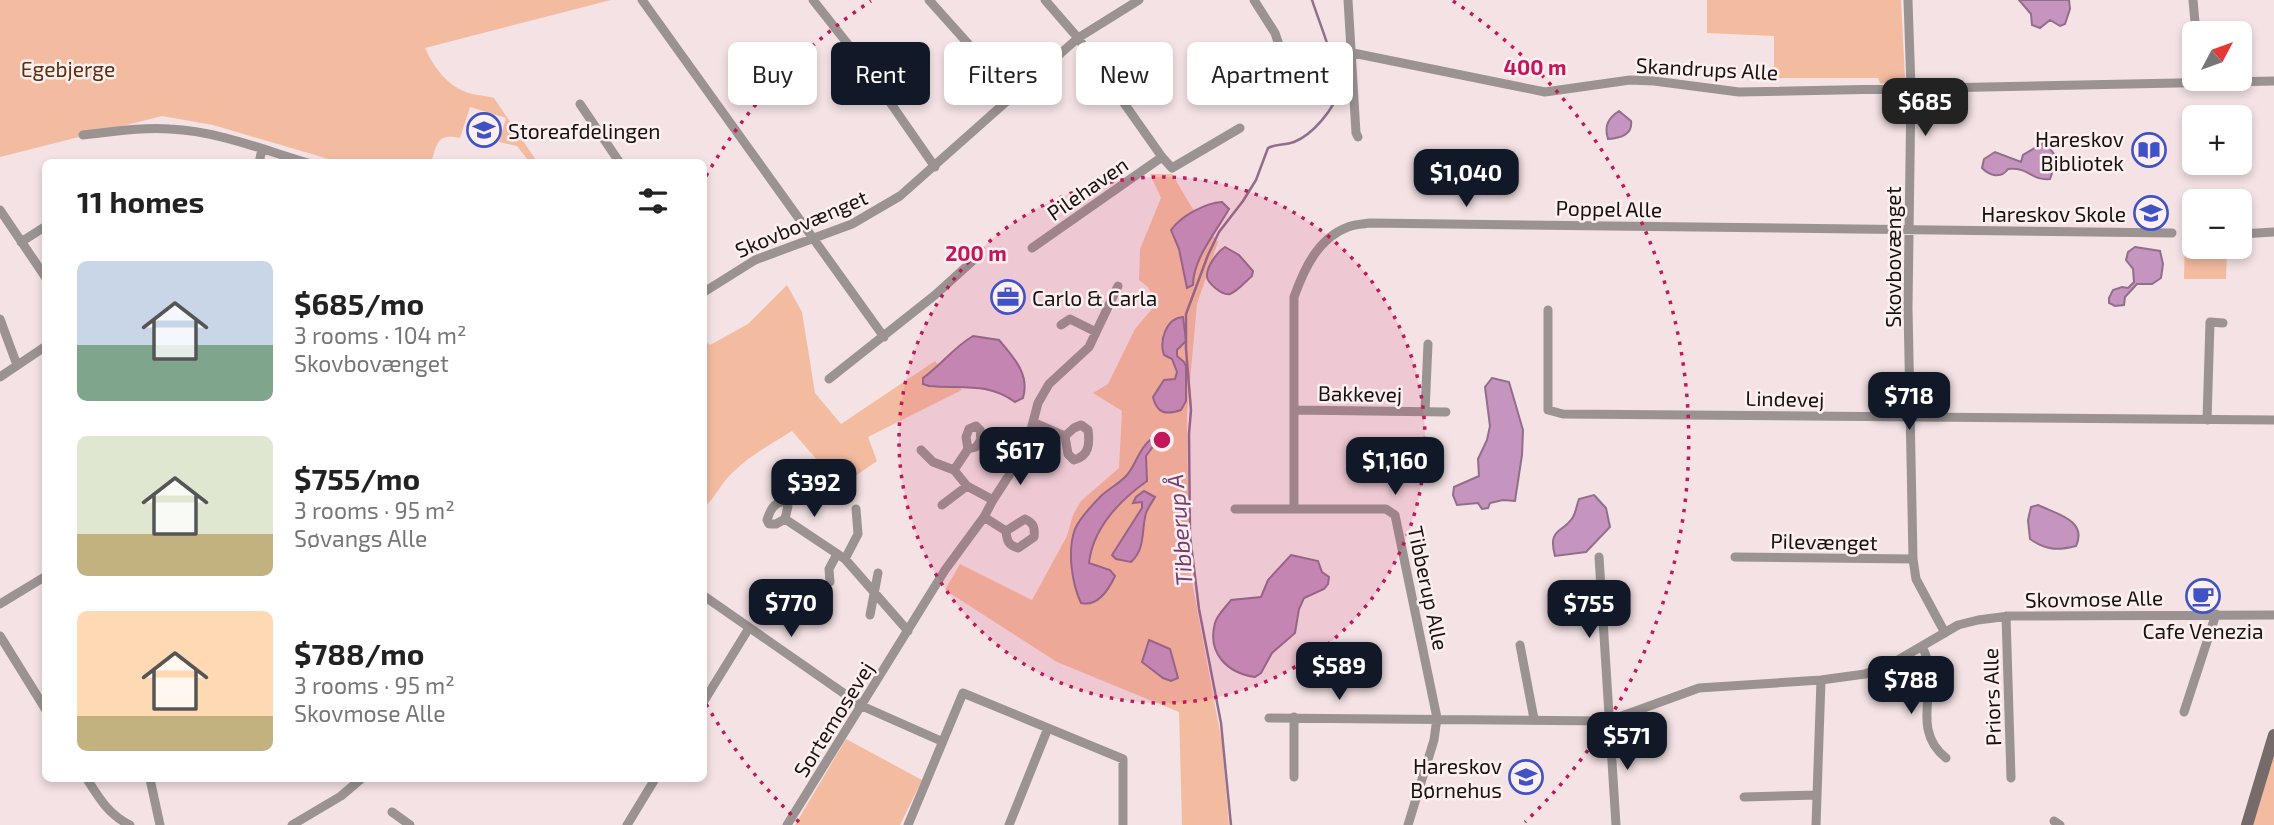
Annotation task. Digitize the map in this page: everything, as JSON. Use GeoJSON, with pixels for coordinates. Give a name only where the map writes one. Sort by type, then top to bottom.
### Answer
{"type":"FeatureCollection","features":[{"type":"Feature","properties":{"kind":"street"},"geometry":{"type":"LineString","coordinates":[[642,0],[884,337]]}},
{"type":"Feature","properties":{"kind":"street"},"geometry":{"type":"LineString","coordinates":[[813,0],[862,62],[934,166]]}},
{"type":"Feature","properties":{"kind":"street"},"geometry":{"type":"LineString","coordinates":[[929,0],[967,42]]}},
{"type":"Feature","properties":{"kind":"street"},"geometry":{"type":"LineString","coordinates":[[1045,0],[1078,38],[1161,156],[1172,167],[1240,128]]}},
{"type":"Feature","properties":{"kind":"street","name":"Skovbovænget"},"geometry":{"type":"LineString","coordinates":[[1062,52],[1078,38],[1139,0]]}},
{"type":"Feature","properties":{"kind":"street"},"geometry":{"type":"LineString","coordinates":[[1254,0],[1278,42]]}},
{"type":"Feature","properties":{"kind":"street"},"geometry":{"type":"LineString","coordinates":[[1348,0],[1352,42]]}},
{"type":"Feature","properties":{"kind":"street","name":"Skovbovænget"},"geometry":{"type":"LineString","coordinates":[[1908,0],[1911,88],[1909,229],[1913,559],[1916,579],[1945,633]]}},
{"type":"Feature","properties":{"kind":"street"},"geometry":{"type":"LineString","coordinates":[[2193,0],[2195,21]]}},
{"type":"Feature","properties":{"kind":"street"},"geometry":{"type":"LineString","coordinates":[[1353,53],[1358,137]]}},
{"type":"Feature","properties":{"kind":"street","name":"Skandrups Alle"},"geometry":{"type":"LineString","coordinates":[[1353,53],[1545,92],[1630,80],[1654,80],[1739,92],[2182,81]]}},
{"type":"Feature","properties":{"kind":"street","name":"Skandrups Alle"},"geometry":{"type":"LineString","coordinates":[[2252,81],[2274,81]]}},
{"type":"Feature","properties":{"kind":"street"},"geometry":{"type":"LineString","coordinates":[[580,104],[617,159]]}},
{"type":"Feature","properties":{"kind":"street","name":"Skovbovænget"},"geometry":{"type":"LineString","coordinates":[[707,290],[755,260],[852,224],[874,212],[900,195],[1003,105]]}},
{"type":"Feature","properties":{"kind":"street"},"geometry":{"type":"LineString","coordinates":[[83,135],[141,128],[173,129],[295,159]]}},
{"type":"Feature","properties":{"kind":"street"},"geometry":{"type":"LineString","coordinates":[[260,159],[262,149]]}},
{"type":"Feature","properties":{"kind":"street","name":"Pilehaven"},"geometry":{"type":"LineString","coordinates":[[1032,248],[1161,156]]}},
{"type":"Feature","properties":{"kind":"street"},"geometry":{"type":"LineString","coordinates":[[0,210],[42,272]]}},
{"type":"Feature","properties":{"kind":"street","name":"Poppel Alle"},"geometry":{"type":"LineString","coordinates":[[1294,508],[1294,297],[1305,267],[1315,253],[1328,239],[1348,227],[1370,223],[2172,233]]}},
{"type":"Feature","properties":{"kind":"street"},"geometry":{"type":"LineString","coordinates":[[21,242],[42,229]]}},
{"type":"Feature","properties":{"kind":"street"},"geometry":{"type":"LineString","coordinates":[[2252,233],[2274,232]]}},
{"type":"Feature","properties":{"kind":"street"},"geometry":{"type":"LineString","coordinates":[[829,379],[884,337],[977,257]]}},
{"type":"Feature","properties":{"kind":"street","name":"Sortemosevej"},"geometry":{"type":"LineString","coordinates":[[786,825],[945,570],[984,517],[1026,449],[1038,403],[1049,384],[1089,346],[1118,286]]}},
{"type":"Feature","properties":{"kind":"street","name":"Lindevej"},"geometry":{"type":"LineString","coordinates":[[1548,310],[1548,410],[1563,414],[2274,420]]}},
{"type":"Feature","properties":{"kind":"street"},"geometry":{"type":"LineString","coordinates":[[0,319],[18,365]]}},
{"type":"Feature","properties":{"kind":"street"},"geometry":{"type":"LineString","coordinates":[[1061,325],[1070,319],[1096,332]]}},
{"type":"Feature","properties":{"kind":"street"},"geometry":{"type":"LineString","coordinates":[[2207,420],[2210,322],[2223,323]]}},
{"type":"Feature","properties":{"kind":"street","name":"Bakkevej"},"geometry":{"type":"LineString","coordinates":[[1425,411],[1428,344]]}},
{"type":"Feature","properties":{"kind":"street"},"geometry":{"type":"LineString","coordinates":[[0,377],[42,349]]}},
{"type":"Feature","properties":{"kind":"street","name":"Bakkevej"},"geometry":{"type":"LineString","coordinates":[[1294,410],[1446,412]]}},
{"type":"Feature","properties":{"kind":"street"},"geometry":{"type":"LineString","coordinates":[[1033,422],[1065,436]]}},
{"type":"Feature","properties":{"kind":"street"},"geometry":{"type":"LineString","coordinates":[[954,470],[968,449]]}},
{"type":"Feature","properties":{"kind":"street"},"geometry":{"type":"LineString","coordinates":[[921,450],[933,462],[954,470],[967,486],[993,499]]}},
{"type":"Feature","properties":{"kind":"street"},"geometry":{"type":"LineString","coordinates":[[942,505],[967,486]]}},
{"type":"Feature","properties":{"kind":"street"},"geometry":{"type":"LineString","coordinates":[[830,582],[829,569],[858,534],[856,509]]}},
{"type":"Feature","properties":{"kind":"street","name":"Tibberup Alle"},"geometry":{"type":"LineString","coordinates":[[1235,509],[1386,509],[1395,516],[1437,718],[1434,740],[1408,825]]}},
{"type":"Feature","properties":{"kind":"street"},"geometry":{"type":"LineString","coordinates":[[984,517],[1006,531]]}},
{"type":"Feature","properties":{"kind":"street"},"geometry":{"type":"LineString","coordinates":[[785,519],[841,556],[908,631]]}},
{"type":"Feature","properties":{"kind":"street"},"geometry":{"type":"LineString","coordinates":[[1599,557],[1616,825]]}},
{"type":"Feature","properties":{"kind":"street","name":"Pilevænget"},"geometry":{"type":"LineString","coordinates":[[1735,557],[1913,559]]}},
{"type":"Feature","properties":{"kind":"street"},"geometry":{"type":"LineString","coordinates":[[870,615],[878,573]]}},
{"type":"Feature","properties":{"kind":"street"},"geometry":{"type":"LineString","coordinates":[[0,604],[42,578]]}},
{"type":"Feature","properties":{"kind":"street"},"geometry":{"type":"LineString","coordinates":[[707,598],[862,706],[941,741]]}},
{"type":"Feature","properties":{"kind":"street"},"geometry":{"type":"LineString","coordinates":[[2184,712],[2216,614]]}},
{"type":"Feature","properties":{"kind":"street","name":"Skovmose Alle"},"geometry":{"type":"LineString","coordinates":[[1269,718],[1608,721],[1699,688],[1821,680],[1866,674],[1922,647],[1958,625],[1978,620],[2006,616],[2274,615]]}},
{"type":"Feature","properties":{"kind":"street","name":"Priors Alle"},"geometry":{"type":"LineString","coordinates":[[2006,616],[2011,778]]}},
{"type":"Feature","properties":{"kind":"street"},"geometry":{"type":"LineString","coordinates":[[707,696],[749,628]]}},
{"type":"Feature","properties":{"kind":"street"},"geometry":{"type":"LineString","coordinates":[[0,636],[42,704]]}},
{"type":"Feature","properties":{"kind":"street"},"geometry":{"type":"LineString","coordinates":[[1520,645],[1534,719]]}},
{"type":"Feature","properties":{"kind":"street"},"geometry":{"type":"LineString","coordinates":[[1922,647],[1928,661],[1926,724],[1933,743],[1946,758]]}},
{"type":"Feature","properties":{"kind":"street"},"geometry":{"type":"LineString","coordinates":[[1816,825],[1821,680]]}},
{"type":"Feature","properties":{"kind":"street"},"geometry":{"type":"LineString","coordinates":[[908,825],[963,693],[1123,759],[1123,825]]}},
{"type":"Feature","properties":{"kind":"street"},"geometry":{"type":"LineString","coordinates":[[1294,717],[1294,777]]}},
{"type":"Feature","properties":{"kind":"street"},"geometry":{"type":"LineString","coordinates":[[1009,825],[1048,728]]}},
{"type":"Feature","properties":{"kind":"street"},"geometry":{"type":"LineString","coordinates":[[2247,825],[2274,735]]}},
{"type":"Feature","properties":{"kind":"street"},"geometry":{"type":"LineString","coordinates":[[89,782],[102,803],[115,816],[130,825]]}},
{"type":"Feature","properties":{"kind":"street"},"geometry":{"type":"LineString","coordinates":[[151,782],[160,825]]}},
{"type":"Feature","properties":{"kind":"street"},"geometry":{"type":"LineString","coordinates":[[292,825],[318,812],[353,782]]}},
{"type":"Feature","properties":{"kind":"street"},"geometry":{"type":"LineString","coordinates":[[627,825],[653,782]]}},
{"type":"Feature","properties":{"kind":"street"},"geometry":{"type":"LineString","coordinates":[[1744,797],[1817,795]]}},
{"type":"Feature","properties":{"kind":"street"},"geometry":{"type":"LineString","coordinates":[[392,812],[410,825]]}},
{"type":"Feature","properties":{"kind":"green space","name":"Egebjerge"},"geometry":{"type":"Polygon","coordinates":[[[0,0],[611,0],[425,48],[439,71],[452,84],[468,93],[494,98],[535,159],[527,159],[517,146],[499,142],[506,118],[470,107],[460,138],[442,139],[432,159],[328,159],[213,125],[162,116],[0,157],[0,0]]]}},
{"type":"Feature","properties":{"kind":"green space"},"geometry":{"type":"Polygon","coordinates":[[[1707,0],[1901,0],[1905,79],[1901,82],[1880,83],[1878,78],[1774,78],[1774,36],[1707,33],[1707,0]]]}},
{"type":"Feature","properties":{"kind":"green space"},"geometry":{"type":"Polygon","coordinates":[[[1150,174],[1172,174],[1191,206],[1218,242],[1197,304],[1187,414],[1189,565],[1222,743],[1229,825],[1182,825],[1179,712],[1057,662],[945,590],[960,564],[1032,600],[1067,536],[1073,515],[1081,501],[1119,468],[1122,411],[1093,393],[1108,384],[1135,329],[1157,303],[1148,287],[1139,280],[1140,249],[1161,198],[1150,174]]]}},
{"type":"Feature","properties":{"kind":"green space"},"geometry":{"type":"Polygon","coordinates":[[[2184,259],[2227,259],[2226,279],[2184,279],[2184,259]]]}},
{"type":"Feature","properties":{"kind":"green space"},"geometry":{"type":"Polygon","coordinates":[[[787,285],[802,312],[815,393],[841,424],[935,361],[962,390],[868,437],[877,461],[848,481],[818,461],[792,431],[760,450],[739,467],[707,504],[707,342],[710,345],[748,324],[787,285]]]}},
{"type":"Feature","properties":{"kind":"green space"},"geometry":{"type":"Polygon","coordinates":[[[846,739],[922,780],[900,825],[795,825],[846,739]]]}},
{"type":"Feature","properties":{"kind":"green space"},"geometry":{"type":"Polygon","coordinates":[[[2274,755],[2274,825],[2253,825],[2274,755]]]}},
{"type":"Feature","properties":{"kind":"shaded area"},"geometry":{"type":"Polygon","coordinates":[[[2019,0],[2069,0],[2070,9],[2065,24],[2060,26],[2050,20],[2040,28],[2032,25],[2031,14],[2019,0]]]}},
{"type":"Feature","properties":{"kind":"shaded area"},"geometry":{"type":"Polygon","coordinates":[[[1619,111],[1631,121],[1630,130],[1621,137],[1608,139],[1608,123],[1619,111]]]}},
{"type":"Feature","properties":{"kind":"shaded area"},"geometry":{"type":"Polygon","coordinates":[[[2045,142],[2057,158],[2050,179],[2015,169],[1995,175],[1982,168],[1984,159],[1995,152],[2021,162],[2023,155],[2045,142]]]}},
{"type":"Feature","properties":{"kind":"shaded area"},"geometry":{"type":"Polygon","coordinates":[[[1222,202],[1229,209],[1201,256],[1193,285],[1187,288],[1179,249],[1171,230],[1194,211],[1222,202]]]}},
{"type":"Feature","properties":{"kind":"shaded area"},"geometry":{"type":"Polygon","coordinates":[[[1225,247],[1239,255],[1253,271],[1252,276],[1230,294],[1223,293],[1207,278],[1213,259],[1225,247]]]}},
{"type":"Feature","properties":{"kind":"shaded area"},"geometry":{"type":"Polygon","coordinates":[[[2135,247],[2160,251],[2163,264],[2161,278],[2152,284],[2137,284],[2125,297],[2124,305],[2115,306],[2109,303],[2113,290],[2128,288],[2134,282],[2133,269],[2126,260],[2128,252],[2135,247]]]}},
{"type":"Feature","properties":{"kind":"shaded area"},"geometry":{"type":"Polygon","coordinates":[[[1183,317],[1186,341],[1177,350],[1177,356],[1186,366],[1186,401],[1181,410],[1167,413],[1157,407],[1153,397],[1164,380],[1175,379],[1177,372],[1172,359],[1164,355],[1163,337],[1172,321],[1183,317]]]}},
{"type":"Feature","properties":{"kind":"shaded area"},"geometry":{"type":"Polygon","coordinates":[[[973,336],[999,340],[1010,353],[1022,374],[1025,389],[1023,398],[1015,402],[984,389],[923,384],[923,378],[973,336]]]}},
{"type":"Feature","properties":{"kind":"shaded area"},"geometry":{"type":"Polygon","coordinates":[[[1492,378],[1509,382],[1523,430],[1515,501],[1490,503],[1488,508],[1482,509],[1478,503],[1457,505],[1453,495],[1454,487],[1479,476],[1478,459],[1490,426],[1485,387],[1492,378]]]}},
{"type":"Feature","properties":{"kind":"shaded area"},"geometry":{"type":"Polygon","coordinates":[[[1150,440],[1154,445],[1146,456],[1147,481],[1109,516],[1091,550],[1089,563],[1110,570],[1115,576],[1098,600],[1081,603],[1072,567],[1071,547],[1075,529],[1098,499],[1127,475],[1150,440]]]}},
{"type":"Feature","properties":{"kind":"shaded area"},"geometry":{"type":"Polygon","coordinates":[[[1144,491],[1155,497],[1146,513],[1139,551],[1131,562],[1116,559],[1112,555],[1142,508],[1142,502],[1133,503],[1144,491]]]}},
{"type":"Feature","properties":{"kind":"shaded area"},"geometry":{"type":"Polygon","coordinates":[[[1594,495],[1606,508],[1610,527],[1586,552],[1555,556],[1555,535],[1573,517],[1579,499],[1594,495]]]}},
{"type":"Feature","properties":{"kind":"shaded area"},"geometry":{"type":"Polygon","coordinates":[[[2038,505],[2074,524],[2079,537],[2076,546],[2052,548],[2030,539],[2028,520],[2031,507],[2038,505]]]}},
{"type":"Feature","properties":{"kind":"shaded area"},"geometry":{"type":"Polygon","coordinates":[[[1291,555],[1318,561],[1322,572],[1329,577],[1328,584],[1324,589],[1304,598],[1299,609],[1295,633],[1272,653],[1261,673],[1255,677],[1245,675],[1228,666],[1217,652],[1213,634],[1216,620],[1231,600],[1261,597],[1268,580],[1291,555]]]}},
{"type":"Feature","properties":{"kind":"shaded area"},"geometry":{"type":"Polygon","coordinates":[[[1149,640],[1170,649],[1178,678],[1171,681],[1163,678],[1142,662],[1149,640]]]}},
{"type":"Feature","properties":{"kind":"waterway","name":"Tibberup Å"},"geometry":{"type":"LineString","coordinates":[[1231,825],[1221,723],[1199,609],[1190,536],[1191,410],[1186,314],[1219,232],[1256,180],[1268,148],[1294,142],[1308,134],[1328,113],[1337,97],[1339,82],[1312,0]]}},
{"type":"Feature","properties":{"kind":"place","name":"Storeafdelingen"},"geometry":{"type":"Point","coordinates":[484,130]}},
{"type":"Feature","properties":{"kind":"place","name":"Hareskov Bibliotek"},"geometry":{"type":"Point","coordinates":[2149,150]}},
{"type":"Feature","properties":{"kind":"place","name":"Hareskov Skole"},"geometry":{"type":"Point","coordinates":[2151,213]}},
{"type":"Feature","properties":{"kind":"place","name":"Carlo & Carla"},"geometry":{"type":"Point","coordinates":[1008,297]}},
{"type":"Feature","properties":{"kind":"place","name":"Cafe Venezia"},"geometry":{"type":"Point","coordinates":[2203,596]}},
{"type":"Feature","properties":{"kind":"place","name":"Hareskov Børnehus"},"geometry":{"type":"Point","coordinates":[1526,777]}}]}
